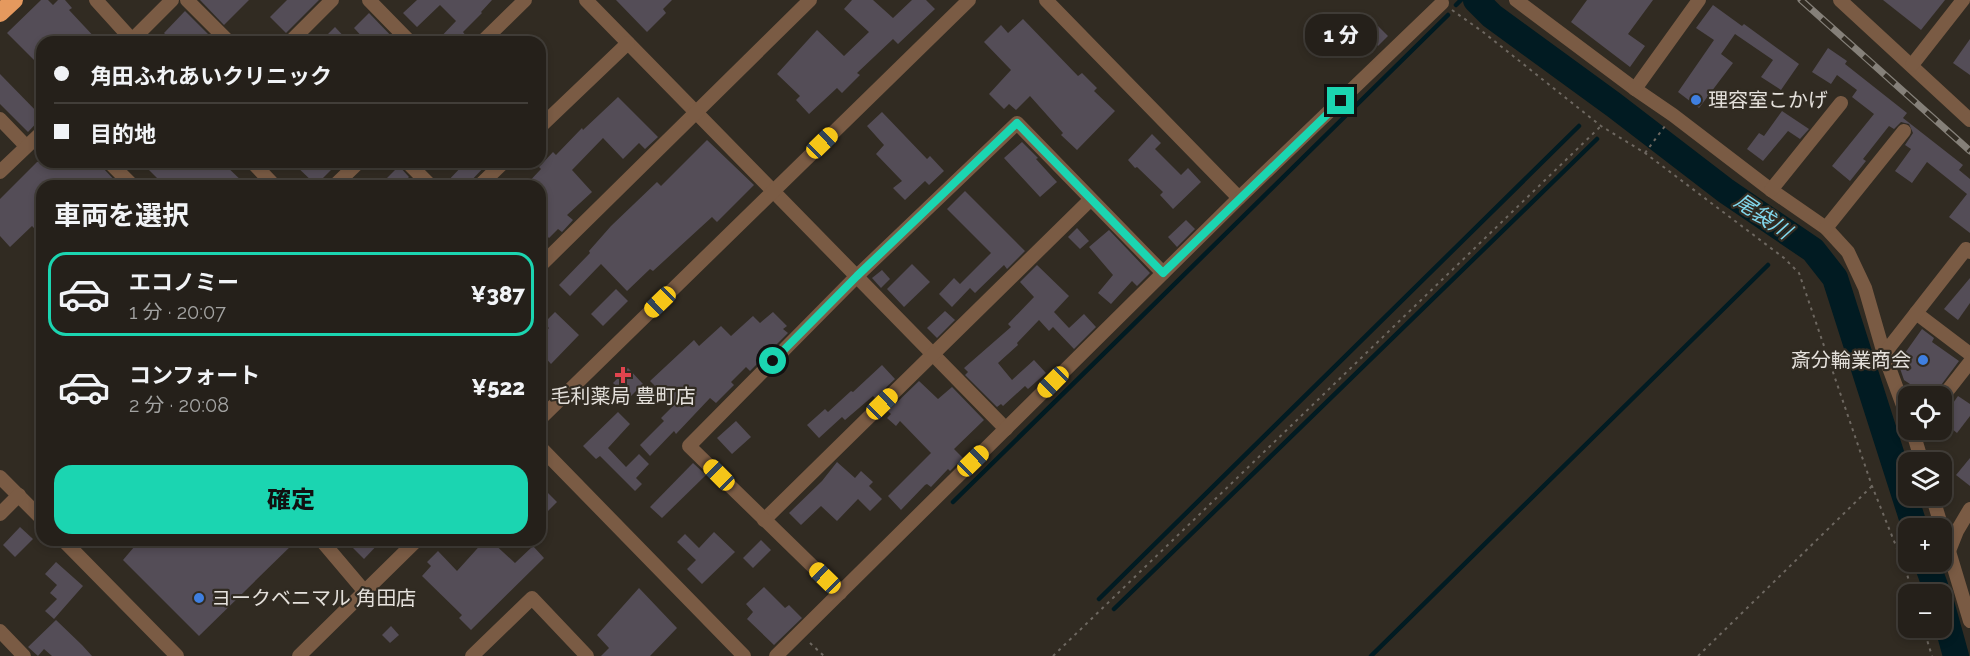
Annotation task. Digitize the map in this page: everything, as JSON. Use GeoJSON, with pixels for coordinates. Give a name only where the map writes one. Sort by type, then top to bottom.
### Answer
{"type":"FeatureCollection","features":[{"type":"Feature","properties":{"kind":"highway"},"geometry":{"type":"LineString","coordinates":[[0,13],[14,0]]}},
{"type":"Feature","properties":{"kind":"street"},"geometry":{"type":"LineString","coordinates":[[96,0],[128,36]]}},
{"type":"Feature","properties":{"kind":"street"},"geometry":{"type":"LineString","coordinates":[[138,36],[172,0]]}},
{"type":"Feature","properties":{"kind":"street"},"geometry":{"type":"LineString","coordinates":[[187,0],[223,36]]}},
{"type":"Feature","properties":{"kind":"street"},"geometry":{"type":"LineString","coordinates":[[296,36],[333,0]]}},
{"type":"Feature","properties":{"kind":"street"},"geometry":{"type":"LineString","coordinates":[[488,36],[525,0]]}},
{"type":"Feature","properties":{"kind":"street"},"geometry":{"type":"LineString","coordinates":[[586,0],[1006,429]]}},
{"type":"Feature","properties":{"kind":"street"},"geometry":{"type":"LineString","coordinates":[[546,260],[810,0]]}},
{"type":"Feature","properties":{"kind":"street"},"geometry":{"type":"LineString","coordinates":[[546,413],[969,0]]}},
{"type":"Feature","properties":{"kind":"street"},"geometry":{"type":"LineString","coordinates":[[1046,0],[1239,198]]}},
{"type":"Feature","properties":{"kind":"street"},"geometry":{"type":"LineString","coordinates":[[1516,0],[1771,190],[1826,228],[1848,252],[1864,288],[1898,392]]}},
{"type":"Feature","properties":{"kind":"street"},"geometry":{"type":"LineString","coordinates":[[1635,89],[1699,0]]}},
{"type":"Feature","properties":{"kind":"street"},"geometry":{"type":"LineString","coordinates":[[1840,0],[1970,120]]}},
{"type":"Feature","properties":{"kind":"street"},"geometry":{"type":"LineString","coordinates":[[1912,65],[1963,0]]}},
{"type":"Feature","properties":{"kind":"street"},"geometry":{"type":"LineString","coordinates":[[374,2],[405,36]]}},
{"type":"Feature","properties":{"kind":"street"},"geometry":{"type":"LineString","coordinates":[[776,656],[1239,198],[1442,3]]}},
{"type":"Feature","properties":{"kind":"street"},"geometry":{"type":"LineString","coordinates":[[546,121],[628,43]]}},
{"type":"Feature","properties":{"kind":"street"},"geometry":{"type":"LineString","coordinates":[[1771,190],[1841,103]]}},
{"type":"Feature","properties":{"kind":"street"},"geometry":{"type":"LineString","coordinates":[[0,119],[26,146]]}},
{"type":"Feature","properties":{"kind":"street"},"geometry":{"type":"LineString","coordinates":[[840,593],[689,446],[857,276],[1017,123],[1163,273]]}},
{"type":"Feature","properties":{"kind":"street"},"geometry":{"type":"LineString","coordinates":[[1826,228],[1904,131]]}},
{"type":"Feature","properties":{"kind":"street"},"geometry":{"type":"LineString","coordinates":[[0,172],[36,137]]}},
{"type":"Feature","properties":{"kind":"street"},"geometry":{"type":"LineString","coordinates":[[115,168],[127,180]]}},
{"type":"Feature","properties":{"kind":"street"},"geometry":{"type":"LineString","coordinates":[[258,168],[269,180]]}},
{"type":"Feature","properties":{"kind":"street"},"geometry":{"type":"LineString","coordinates":[[340,180],[353,168]]}},
{"type":"Feature","properties":{"kind":"street"},"geometry":{"type":"LineString","coordinates":[[413,168],[425,180]]}},
{"type":"Feature","properties":{"kind":"street"},"geometry":{"type":"LineString","coordinates":[[485,180],[498,168]]}},
{"type":"Feature","properties":{"kind":"street"},"geometry":{"type":"LineString","coordinates":[[764,520],[1090,200]]}},
{"type":"Feature","properties":{"kind":"street"},"geometry":{"type":"LineString","coordinates":[[1884,354],[1966,249],[1970,252]]}},
{"type":"Feature","properties":{"kind":"street"},"geometry":{"type":"LineString","coordinates":[[1916,313],[1970,354]]}},
{"type":"Feature","properties":{"kind":"street"},"geometry":{"type":"LineString","coordinates":[[1951,386],[1970,362]]}},
{"type":"Feature","properties":{"kind":"street"},"geometry":{"type":"LineString","coordinates":[[546,453],[744,656]]}},
{"type":"Feature","properties":{"kind":"street"},"geometry":{"type":"LineString","coordinates":[[0,477],[36,513]]}},
{"type":"Feature","properties":{"kind":"street"},"geometry":{"type":"LineString","coordinates":[[0,514],[19,495]]}},
{"type":"Feature","properties":{"kind":"street"},"geometry":{"type":"LineString","coordinates":[[1952,544],[1970,509]]}},
{"type":"Feature","properties":{"kind":"street"},"geometry":{"type":"LineString","coordinates":[[69,546],[177,656]]}},
{"type":"Feature","properties":{"kind":"street"},"geometry":{"type":"LineString","coordinates":[[326,546],[365,592]]}},
{"type":"Feature","properties":{"kind":"street"},"geometry":{"type":"LineString","coordinates":[[299,656],[411,546]]}},
{"type":"Feature","properties":{"kind":"street"},"geometry":{"type":"LineString","coordinates":[[1952,561],[1970,621]]}},
{"type":"Feature","properties":{"kind":"street"},"geometry":{"type":"LineString","coordinates":[[472,656],[532,598],[587,656]]}},
{"type":"Feature","properties":{"kind":"street"},"geometry":{"type":"LineString","coordinates":[[0,632],[24,656]]}},
{"type":"Feature","properties":{"kind":"path"},"geometry":{"type":"LineString","coordinates":[[1442,3],[1483,32],[1601,126],[1646,153],[1784,258],[1799,273],[1872,486],[1898,551]]}},
{"type":"Feature","properties":{"kind":"path"},"geometry":{"type":"LineString","coordinates":[[1646,153],[1668,122]]}},
{"type":"Feature","properties":{"kind":"path"},"geometry":{"type":"LineString","coordinates":[[1053,656],[1601,126]]}},
{"type":"Feature","properties":{"kind":"path"},"geometry":{"type":"LineString","coordinates":[[1698,656],[1872,486]]}},
{"type":"Feature","properties":{"kind":"path"},"geometry":{"type":"LineString","coordinates":[[800,633],[824,656]]}},
{"type":"Feature","properties":{"kind":"path"},"geometry":{"type":"LineString","coordinates":[[1926,638],[1932,656]]}},
{"type":"Feature","properties":{"kind":"building"},"geometry":{"type":"Polygon","coordinates":[[[41,0],[48,0],[53,5],[58,0],[65,0],[72,8],[69,10],[93,36],[36,36],[36,58],[34,60],[7,33],[41,0]]]}},
{"type":"Feature","properties":{"kind":"building"},"geometry":{"type":"Polygon","coordinates":[[[200,0],[249,0],[224,25],[200,0]]]}},
{"type":"Feature","properties":{"kind":"building"},"geometry":{"type":"Polygon","coordinates":[[[287,0],[319,0],[286,33],[270,17],[287,0]]]}},
{"type":"Feature","properties":{"kind":"building"},"geometry":{"type":"Polygon","coordinates":[[[417,0],[492,0],[463,32],[466,36],[442,36],[456,21],[440,5],[417,27],[403,13],[417,0]]]}},
{"type":"Feature","properties":{"kind":"building"},"geometry":{"type":"Polygon","coordinates":[[[616,0],[672,0],[663,9],[666,13],[647,32],[616,0]]]}},
{"type":"Feature","properties":{"kind":"building"},"geometry":{"type":"Polygon","coordinates":[[[852,0],[873,0],[893,18],[912,0],[926,0],[935,9],[898,44],[893,39],[857,73],[860,75],[842,93],[837,88],[809,114],[796,100],[800,96],[777,74],[817,30],[844,56],[869,32],[844,9],[852,0]]]}},
{"type":"Feature","properties":{"kind":"building"},"geometry":{"type":"Polygon","coordinates":[[[1587,0],[1653,0],[1628,34],[1645,46],[1630,67],[1571,22],[1587,0]]]}},
{"type":"Feature","properties":{"kind":"building"},"geometry":{"type":"Polygon","coordinates":[[[1883,0],[1945,0],[1921,30],[1883,0]]]}},
{"type":"Feature","properties":{"kind":"building"},"geometry":{"type":"Polygon","coordinates":[[[1713,5],[1742,26],[1744,24],[1799,64],[1781,90],[1761,77],[1773,60],[1735,34],[1721,54],[1733,63],[1699,108],[1678,92],[1714,40],[1696,28],[1713,5]]]}},
{"type":"Feature","properties":{"kind":"building"},"geometry":{"type":"Polygon","coordinates":[[[185,11],[210,36],[167,36],[164,33],[185,11]]]}},
{"type":"Feature","properties":{"kind":"building"},"geometry":{"type":"Polygon","coordinates":[[[369,13],[391,36],[361,36],[354,28],[369,13]]]}},
{"type":"Feature","properties":{"kind":"building"},"geometry":{"type":"Polygon","coordinates":[[[1023,19],[1078,76],[1082,73],[1097,88],[1094,91],[1115,111],[1077,150],[1061,135],[1063,133],[1030,96],[1016,110],[1009,104],[1004,109],[989,94],[1011,70],[984,42],[1001,25],[1008,33],[1023,19]]]}},
{"type":"Feature","properties":{"kind":"building"},"geometry":{"type":"Polygon","coordinates":[[[1378,26],[1388,36],[1378,46],[1368,36],[1378,26]]]}},
{"type":"Feature","properties":{"kind":"building"},"geometry":{"type":"Polygon","coordinates":[[[335,27],[343,36],[326,36],[335,27]]]}},
{"type":"Feature","properties":{"kind":"building"},"geometry":{"type":"Polygon","coordinates":[[[1970,39],[1970,75],[1953,63],[1970,39]]]}},
{"type":"Feature","properties":{"kind":"building"},"geometry":{"type":"Polygon","coordinates":[[[1828,48],[1847,61],[1845,64],[1907,113],[1903,118],[1963,165],[1959,170],[1970,179],[1970,233],[1949,217],[1967,194],[1927,162],[1912,183],[1895,171],[1911,149],[1905,145],[1913,133],[1909,124],[1901,122],[1894,129],[1889,126],[1863,159],[1866,161],[1850,181],[1832,166],[1874,114],[1852,97],[1857,90],[1837,75],[1831,84],[1812,72],[1828,48]]]}},
{"type":"Feature","properties":{"kind":"building"},"geometry":{"type":"Polygon","coordinates":[[[0,74],[36,111],[36,123],[28,132],[0,104],[0,74]]]}},
{"type":"Feature","properties":{"kind":"building"},"geometry":{"type":"Polygon","coordinates":[[[618,97],[658,137],[645,149],[639,143],[623,159],[603,138],[572,170],[592,192],[567,215],[573,220],[562,232],[558,229],[549,238],[546,235],[546,180],[531,180],[540,168],[546,168],[546,160],[553,152],[556,155],[582,128],[583,130],[618,97]]]}},
{"type":"Feature","properties":{"kind":"building"},"geometry":{"type":"Polygon","coordinates":[[[1782,111],[1809,129],[1800,139],[1788,131],[1763,161],[1747,149],[1759,133],[1764,136],[1782,111]]]}},
{"type":"Feature","properties":{"kind":"building"},"geometry":{"type":"Polygon","coordinates":[[[882,112],[927,159],[930,156],[944,171],[929,185],[925,181],[905,200],[893,188],[902,181],[876,154],[884,145],[867,126],[882,112]]]}},
{"type":"Feature","properties":{"kind":"building"},"geometry":{"type":"Polygon","coordinates":[[[1152,134],[1161,143],[1155,149],[1181,175],[1188,168],[1201,182],[1173,209],[1160,195],[1163,192],[1128,160],[1152,134]]]}},
{"type":"Feature","properties":{"kind":"building"},"geometry":{"type":"Polygon","coordinates":[[[707,140],[754,185],[717,222],[712,217],[653,271],[650,269],[627,291],[601,264],[570,296],[559,285],[590,253],[589,251],[611,226],[657,182],[661,186],[707,140]]]}},
{"type":"Feature","properties":{"kind":"building"},"geometry":{"type":"Polygon","coordinates":[[[1022,142],[1057,182],[1040,197],[1004,158],[1022,142]]]}},
{"type":"Feature","properties":{"kind":"building"},"geometry":{"type":"Polygon","coordinates":[[[36,163],[36,168],[103,168],[114,180],[36,180],[36,230],[32,226],[10,247],[0,236],[0,199],[36,163]]]}},
{"type":"Feature","properties":{"kind":"building"},"geometry":{"type":"Polygon","coordinates":[[[147,168],[228,168],[241,180],[159,180],[147,168]]]}},
{"type":"Feature","properties":{"kind":"building"},"geometry":{"type":"Polygon","coordinates":[[[298,168],[333,168],[321,180],[311,180],[298,168]]]}},
{"type":"Feature","properties":{"kind":"building"},"geometry":{"type":"Polygon","coordinates":[[[397,168],[401,168],[409,177],[406,180],[385,180],[397,168]]]}},
{"type":"Feature","properties":{"kind":"building"},"geometry":{"type":"Polygon","coordinates":[[[460,168],[483,168],[472,180],[449,180],[460,168]]]}},
{"type":"Feature","properties":{"kind":"building"},"geometry":{"type":"Polygon","coordinates":[[[965,191],[1025,251],[1007,269],[1004,265],[975,293],[970,288],[952,307],[939,294],[954,278],[960,284],[991,253],[947,209],[965,191]]]}},
{"type":"Feature","properties":{"kind":"building"},"geometry":{"type":"Polygon","coordinates":[[[1186,220],[1195,229],[1177,247],[1168,237],[1186,220]]]}},
{"type":"Feature","properties":{"kind":"building"},"geometry":{"type":"Polygon","coordinates":[[[1077,228],[1089,241],[1080,249],[1068,237],[1077,228]]]}},
{"type":"Feature","properties":{"kind":"building"},"geometry":{"type":"Polygon","coordinates":[[[1109,230],[1150,273],[1137,286],[1132,281],[1111,304],[1098,293],[1113,275],[1089,247],[1109,230]]]}},
{"type":"Feature","properties":{"kind":"building"},"geometry":{"type":"Polygon","coordinates":[[[912,264],[930,282],[904,307],[887,289],[912,264]]]}},
{"type":"Feature","properties":{"kind":"building"},"geometry":{"type":"Polygon","coordinates":[[[1037,265],[1069,296],[1054,312],[1069,328],[1084,314],[1096,327],[1074,349],[1053,327],[1049,331],[1039,320],[1017,343],[1018,345],[998,363],[1012,380],[1034,360],[1046,373],[1028,389],[1025,386],[1003,406],[1001,404],[997,407],[965,375],[968,372],[964,368],[1011,327],[1008,324],[1034,297],[1020,282],[1037,265]]]}},
{"type":"Feature","properties":{"kind":"building"},"geometry":{"type":"Polygon","coordinates":[[[882,270],[890,279],[881,288],[872,278],[882,270]]]}},
{"type":"Feature","properties":{"kind":"building"},"geometry":{"type":"Polygon","coordinates":[[[1970,278],[1970,303],[1958,320],[1944,309],[1970,278]]]}},
{"type":"Feature","properties":{"kind":"building"},"geometry":{"type":"Polygon","coordinates":[[[616,289],[628,301],[603,326],[591,314],[616,289]]]}},
{"type":"Feature","properties":{"kind":"building"},"geometry":{"type":"Polygon","coordinates":[[[945,311],[955,320],[937,338],[927,328],[945,311]]]}},
{"type":"Feature","properties":{"kind":"building"},"geometry":{"type":"Polygon","coordinates":[[[555,312],[579,335],[551,364],[546,358],[546,331],[549,328],[546,321],[555,312]]]}},
{"type":"Feature","properties":{"kind":"building"},"geometry":{"type":"Polygon","coordinates":[[[773,312],[787,326],[783,329],[788,333],[750,371],[746,367],[731,382],[734,385],[716,403],[710,398],[676,434],[674,431],[650,456],[640,445],[664,421],[661,418],[674,405],[650,381],[694,340],[699,346],[721,326],[731,336],[753,316],[760,323],[773,312]]]}},
{"type":"Feature","properties":{"kind":"building"},"geometry":{"type":"Polygon","coordinates":[[[1922,329],[1934,338],[1932,342],[1959,361],[1940,386],[1913,386],[1904,380],[1895,354],[1899,349],[1905,353],[1922,329]]]}},
{"type":"Feature","properties":{"kind":"building"},"geometry":{"type":"Polygon","coordinates":[[[882,365],[895,379],[875,398],[873,396],[845,420],[842,417],[819,438],[807,425],[825,409],[828,412],[851,391],[853,392],[882,365]]]}},
{"type":"Feature","properties":{"kind":"building"},"geometry":{"type":"Polygon","coordinates":[[[628,368],[643,384],[629,398],[613,383],[628,368]]]}},
{"type":"Feature","properties":{"kind":"building"},"geometry":{"type":"Polygon","coordinates":[[[919,381],[938,399],[952,387],[984,420],[954,449],[963,458],[950,471],[948,469],[931,487],[925,485],[901,510],[888,496],[931,453],[900,421],[896,426],[887,418],[891,414],[888,411],[919,381]]]}},
{"type":"Feature","properties":{"kind":"building"},"geometry":{"type":"Polygon","coordinates":[[[1958,396],[1970,404],[1970,416],[1957,433],[1952,429],[1952,404],[1958,396]]]}},
{"type":"Feature","properties":{"kind":"building"},"geometry":{"type":"Polygon","coordinates":[[[618,412],[630,424],[608,448],[626,467],[639,454],[649,464],[636,478],[642,484],[635,491],[600,456],[596,459],[583,446],[618,412]]]}},
{"type":"Feature","properties":{"kind":"building"},"geometry":{"type":"Polygon","coordinates":[[[736,421],[751,437],[732,454],[717,438],[736,421]]]}},
{"type":"Feature","properties":{"kind":"building"},"geometry":{"type":"Polygon","coordinates":[[[1970,458],[1970,486],[1956,475],[1970,458]]]}},
{"type":"Feature","properties":{"kind":"building"},"geometry":{"type":"Polygon","coordinates":[[[837,462],[855,478],[861,471],[873,482],[869,486],[882,499],[870,511],[858,499],[837,521],[821,506],[801,525],[789,513],[822,481],[837,462]]]}},
{"type":"Feature","properties":{"kind":"building"},"geometry":{"type":"Polygon","coordinates":[[[693,463],[706,475],[662,518],[650,507],[693,463]]]}},
{"type":"Feature","properties":{"kind":"building"},"geometry":{"type":"Polygon","coordinates":[[[546,491],[557,502],[546,513],[546,491]]]}},
{"type":"Feature","properties":{"kind":"building"},"geometry":{"type":"Polygon","coordinates":[[[20,527],[33,539],[15,557],[3,545],[20,527]]]}},
{"type":"Feature","properties":{"kind":"building"},"geometry":{"type":"Polygon","coordinates":[[[714,532],[735,552],[702,584],[687,569],[696,560],[677,542],[685,534],[699,548],[714,532]]]}},
{"type":"Feature","properties":{"kind":"building"},"geometry":{"type":"Polygon","coordinates":[[[761,540],[771,550],[753,568],[743,558],[761,540]]]}},
{"type":"Feature","properties":{"kind":"building","name":"ヨークベニマル 角田店"},"geometry":{"type":"Polygon","coordinates":[[[135,546],[291,546],[199,636],[123,560],[135,546]]]}},
{"type":"Feature","properties":{"kind":"building"},"geometry":{"type":"Polygon","coordinates":[[[353,546],[376,546],[364,559],[353,546]]]}},
{"type":"Feature","properties":{"kind":"building"},"geometry":{"type":"Polygon","coordinates":[[[480,546],[497,546],[515,563],[533,546],[544,558],[471,630],[459,618],[462,615],[422,576],[431,566],[427,562],[438,551],[457,571],[480,546]]]}},
{"type":"Feature","properties":{"kind":"building"},"geometry":{"type":"Polygon","coordinates":[[[56,562],[83,586],[54,619],[45,611],[57,599],[50,593],[57,585],[45,574],[56,562]]]}},
{"type":"Feature","properties":{"kind":"building"},"geometry":{"type":"Polygon","coordinates":[[[764,587],[785,608],[789,605],[802,618],[774,645],[747,619],[753,612],[746,604],[764,587]]]}},
{"type":"Feature","properties":{"kind":"building"},"geometry":{"type":"Polygon","coordinates":[[[639,588],[677,628],[650,656],[601,656],[609,648],[597,635],[639,588]]]}},
{"type":"Feature","properties":{"kind":"building"},"geometry":{"type":"Polygon","coordinates":[[[56,620],[92,656],[52,656],[44,649],[38,656],[28,647],[56,620]]]}},
{"type":"Feature","properties":{"kind":"building"},"geometry":{"type":"Polygon","coordinates":[[[391,626],[399,635],[390,643],[382,635],[391,626]]]}},
{"type":"Feature","properties":{"kind":"waterway"},"geometry":{"type":"LineString","coordinates":[[1456,5],[1461,0]]}},
{"type":"Feature","properties":{"kind":"waterway","name":"尾袋川"},"geometry":{"type":"LineString","coordinates":[[1476,0],[1492,16],[1726,191],[1813,250],[1835,278],[1912,518]]}},
{"type":"Feature","properties":{"kind":"waterway"},"geometry":{"type":"LineString","coordinates":[[953,502],[1448,15]]}},
{"type":"Feature","properties":{"kind":"waterway"},"geometry":{"type":"LineString","coordinates":[[1099,599],[1579,126]]}},
{"type":"Feature","properties":{"kind":"waterway"},"geometry":{"type":"LineString","coordinates":[[1114,609],[1597,139]]}},
{"type":"Feature","properties":{"kind":"waterway"},"geometry":{"type":"LineString","coordinates":[[1371,656],[1768,265]]}},
{"type":"Feature","properties":{"kind":"waterway","name":"尾袋川"},"geometry":{"type":"LineString","coordinates":[[1930,572],[1934,584]]}},
{"type":"Feature","properties":{"kind":"waterway","name":"尾袋川"},"geometry":{"type":"LineString","coordinates":[[1951,638],[1956,656]]}},
{"type":"Feature","properties":{"kind":"railway"},"geometry":{"type":"LineString","coordinates":[[1801,0],[1970,151]]}},
{"type":"Feature","properties":{"kind":"place","name":"理容室こかげ"},"geometry":{"type":"Point","coordinates":[1696,100]}},
{"type":"Feature","properties":{"kind":"place","name":"斎分輪業商会"},"geometry":{"type":"Point","coordinates":[1923,360]}},
{"type":"Feature","properties":{"kind":"place","name":"毛利薬局 豊町店"},"geometry":{"type":"Point","coordinates":[623,375]}},
{"type":"Feature","properties":{"kind":"place","name":"ヨークベニマル 角田店"},"geometry":{"type":"Point","coordinates":[199,598]}},
{"type":"Feature","properties":{"kind":"route"},"geometry":{"type":"LineString","coordinates":[[773,361],[857,276],[1017,123],[1163,273],[1341,101]]}}]}
